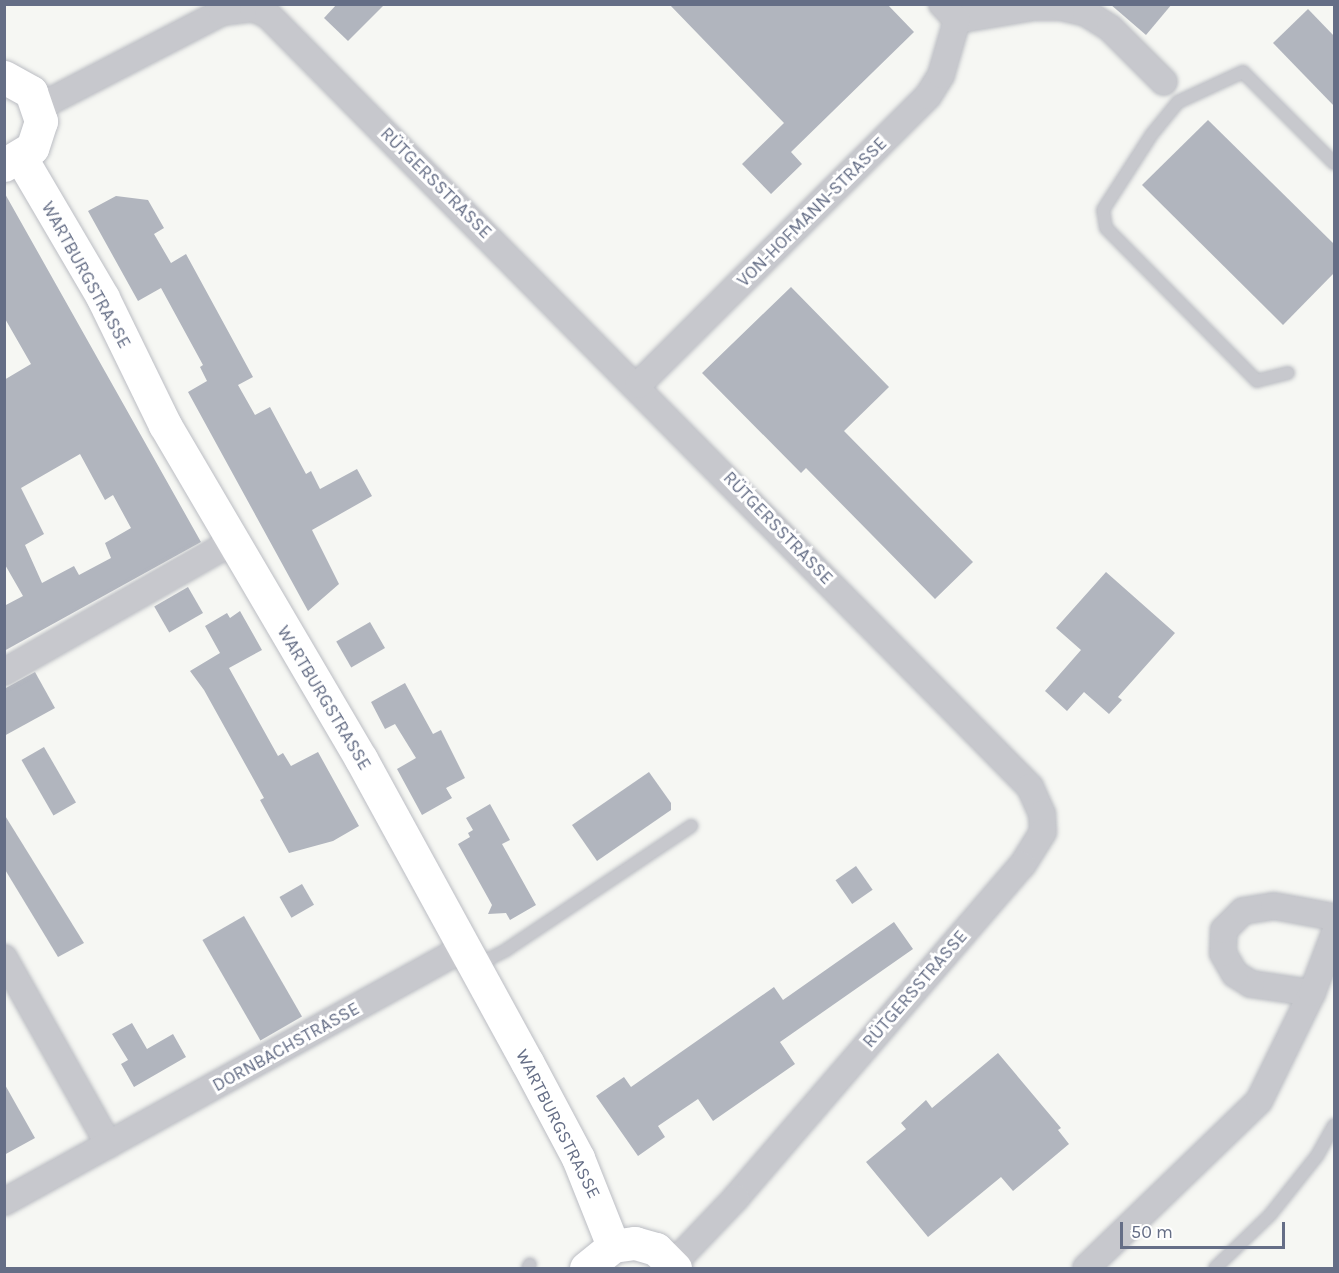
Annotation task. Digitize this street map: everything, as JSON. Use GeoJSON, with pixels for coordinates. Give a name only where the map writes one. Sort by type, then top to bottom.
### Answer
{"type":"FeatureCollection","features":[{"type":"Feature","properties":{"kind":"main road"},"geometry":{"type":"LineString","coordinates":[[4,77],[25,87],[39,107],[38,135],[13,161]]}},
{"type":"Feature","properties":{"kind":"main road","name":"WARTBURGSTRASSE"},"geometry":{"type":"LineString","coordinates":[[13,161],[103,298],[156,407],[232,542],[361,759],[578,1158],[613,1245]]}},
{"type":"Feature","properties":{"kind":"main road"},"geometry":{"type":"LineString","coordinates":[[586,1269],[613,1245],[646,1245],[674,1266]]}},
{"type":"Feature","properties":{"kind":"street","name":"RÜTGERSSTRASSE"},"geometry":{"type":"LineString","coordinates":[[39,107],[235,6],[253,8],[268,15],[638,385],[1030,787],[1043,832],[1022,865],[736,1198],[674,1266]]}},
{"type":"Feature","properties":{"kind":"street","name":"VON-HOFMANN-STRASSE"},"geometry":{"type":"LineString","coordinates":[[638,385],[928,96],[941,75],[949,12],[1061,7],[1086,13],[1110,28],[1171,92]]}},
{"type":"Feature","properties":{"kind":"street"},"geometry":{"type":"LineString","coordinates":[[4,672],[232,542]]}},
{"type":"Feature","properties":{"kind":"street"},"geometry":{"type":"LineString","coordinates":[[1312,993],[1251,984],[1235,974],[1223,953],[1224,930],[1243,911],[1274,906],[1335,917]]}},
{"type":"Feature","properties":{"kind":"street"},"geometry":{"type":"LineString","coordinates":[[1086,1269],[1259,1101],[1312,993],[1335,935]]}},
{"type":"Feature","properties":{"kind":"street"},"geometry":{"type":"LineString","coordinates":[[4,958],[109,1145]]}},
{"type":"Feature","properties":{"kind":"street","name":"DORNBACHSTRASSE"},"geometry":{"type":"LineString","coordinates":[[4,1202],[468,958]]}},
{"type":"Feature","properties":{"kind":"lane"},"geometry":{"type":"LineString","coordinates":[[1288,373],[1257,381],[1106,228],[1102,210],[1152,134],[1171,92],[1243,72],[1335,163]]}},
{"type":"Feature","properties":{"kind":"lane"},"geometry":{"type":"LineString","coordinates":[[468,958],[506,950],[691,825]]}},
{"type":"Feature","properties":{"kind":"lane"},"geometry":{"type":"LineString","coordinates":[[1215,1269],[1270,1215],[1317,1156],[1335,1125]]}},
{"type":"Feature","properties":{"kind":"building"},"geometry":{"type":"Polygon","coordinates":[[[337,4],[385,4],[348,41],[324,18],[337,4]]]}},
{"type":"Feature","properties":{"kind":"building"},"geometry":{"type":"Polygon","coordinates":[[[669,4],[887,4],[914,32],[791,152],[802,164],[771,194],[742,164],[784,123],[669,4]]]}},
{"type":"Feature","properties":{"kind":"building"},"geometry":{"type":"Polygon","coordinates":[[[1110,4],[1172,4],[1146,35],[1110,4]]]}},
{"type":"Feature","properties":{"kind":"building"},"geometry":{"type":"Polygon","coordinates":[[[1308,9],[1335,37],[1335,107],[1273,43],[1308,9]]]}},
{"type":"Feature","properties":{"kind":"building"},"geometry":{"type":"Polygon","coordinates":[[[1208,120],[1335,245],[1335,272],[1283,325],[1142,185],[1208,120]]]}},
{"type":"Feature","properties":{"kind":"building"},"geometry":{"type":"Polygon","coordinates":[[[4,192],[201,542],[4,651],[4,606],[23,596],[4,563],[4,380],[31,364],[4,317],[4,192]],[[80,454],[21,488],[44,534],[25,545],[42,583],[74,566],[79,575],[111,558],[105,543],[131,528],[113,495],[105,500],[80,454]]]}},
{"type":"Feature","properties":{"kind":"building"},"geometry":{"type":"Polygon","coordinates":[[[116,196],[148,200],[164,228],[154,234],[171,263],[186,254],[253,377],[238,385],[255,415],[270,407],[306,474],[311,471],[320,489],[357,469],[372,496],[312,530],[339,584],[308,611],[188,392],[207,381],[200,367],[203,365],[161,288],[138,301],[88,211],[116,196]]]}},
{"type":"Feature","properties":{"kind":"building"},"geometry":{"type":"Polygon","coordinates":[[[791,287],[889,387],[844,431],[973,562],[935,599],[806,468],[801,473],[702,373],[791,287]]]}},
{"type":"Feature","properties":{"kind":"building"},"geometry":{"type":"Polygon","coordinates":[[[1106,572],[1175,633],[1118,697],[1122,700],[1109,714],[1084,692],[1067,711],[1045,691],[1081,650],[1056,628],[1106,572]]]}},
{"type":"Feature","properties":{"kind":"building"},"geometry":{"type":"Polygon","coordinates":[[[188,587],[203,613],[169,632],[154,606],[188,587]]]}},
{"type":"Feature","properties":{"kind":"building"},"geometry":{"type":"Polygon","coordinates":[[[240,611],[262,650],[229,668],[278,756],[283,753],[291,766],[318,752],[359,826],[333,841],[289,853],[260,800],[264,798],[204,690],[190,671],[220,653],[205,626],[227,613],[230,618],[240,611]]]}},
{"type":"Feature","properties":{"kind":"building"},"geometry":{"type":"Polygon","coordinates":[[[370,622],[385,648],[351,667],[336,642],[370,622]]]}},
{"type":"Feature","properties":{"kind":"building"},"geometry":{"type":"Polygon","coordinates":[[[35,672],[55,708],[4,736],[4,689],[35,672]]]}},
{"type":"Feature","properties":{"kind":"building"},"geometry":{"type":"Polygon","coordinates":[[[405,683],[433,734],[441,730],[465,778],[446,788],[452,798],[422,815],[397,769],[416,758],[395,724],[385,729],[371,702],[405,683]]]}},
{"type":"Feature","properties":{"kind":"building"},"geometry":{"type":"Polygon","coordinates":[[[44,747],[76,802],[53,815],[21,760],[44,747]]]}},
{"type":"Feature","properties":{"kind":"building"},"geometry":{"type":"Polygon","coordinates":[[[649,772],[671,803],[671,810],[597,861],[572,825],[649,772]]]}},
{"type":"Feature","properties":{"kind":"building"},"geometry":{"type":"Polygon","coordinates":[[[490,804],[510,840],[502,844],[536,905],[510,920],[506,913],[488,914],[492,905],[458,844],[470,837],[468,833],[473,830],[466,818],[490,804]]]}},
{"type":"Feature","properties":{"kind":"building"},"geometry":{"type":"Polygon","coordinates":[[[4,814],[84,943],[58,957],[4,868],[4,814]]]}},
{"type":"Feature","properties":{"kind":"building"},"geometry":{"type":"Polygon","coordinates":[[[856,866],[873,890],[852,904],[836,880],[856,866]]]}},
{"type":"Feature","properties":{"kind":"building"},"geometry":{"type":"Polygon","coordinates":[[[302,884],[314,905],[291,918],[279,897],[302,884]]]}},
{"type":"Feature","properties":{"kind":"building"},"geometry":{"type":"Polygon","coordinates":[[[244,916],[302,1016],[260,1040],[202,940],[244,916]]]}},
{"type":"Feature","properties":{"kind":"building"},"geometry":{"type":"Polygon","coordinates":[[[894,922],[913,949],[780,1042],[795,1064],[713,1121],[698,1099],[658,1126],[665,1137],[638,1156],[596,1096],[624,1077],[631,1087],[774,987],[783,1000],[894,922]]]}},
{"type":"Feature","properties":{"kind":"building"},"geometry":{"type":"Polygon","coordinates":[[[132,1023],[147,1049],[173,1034],[186,1057],[134,1087],[121,1064],[128,1060],[112,1034],[132,1023]]]}},
{"type":"Feature","properties":{"kind":"building"},"geometry":{"type":"Polygon","coordinates":[[[998,1053],[1061,1128],[1058,1130],[1069,1144],[1013,1191],[1001,1177],[928,1237],[866,1162],[906,1129],[901,1123],[926,1100],[932,1108],[998,1053]]]}},
{"type":"Feature","properties":{"kind":"building"},"geometry":{"type":"Polygon","coordinates":[[[4,1083],[35,1138],[4,1155],[4,1083]]]}}]}
